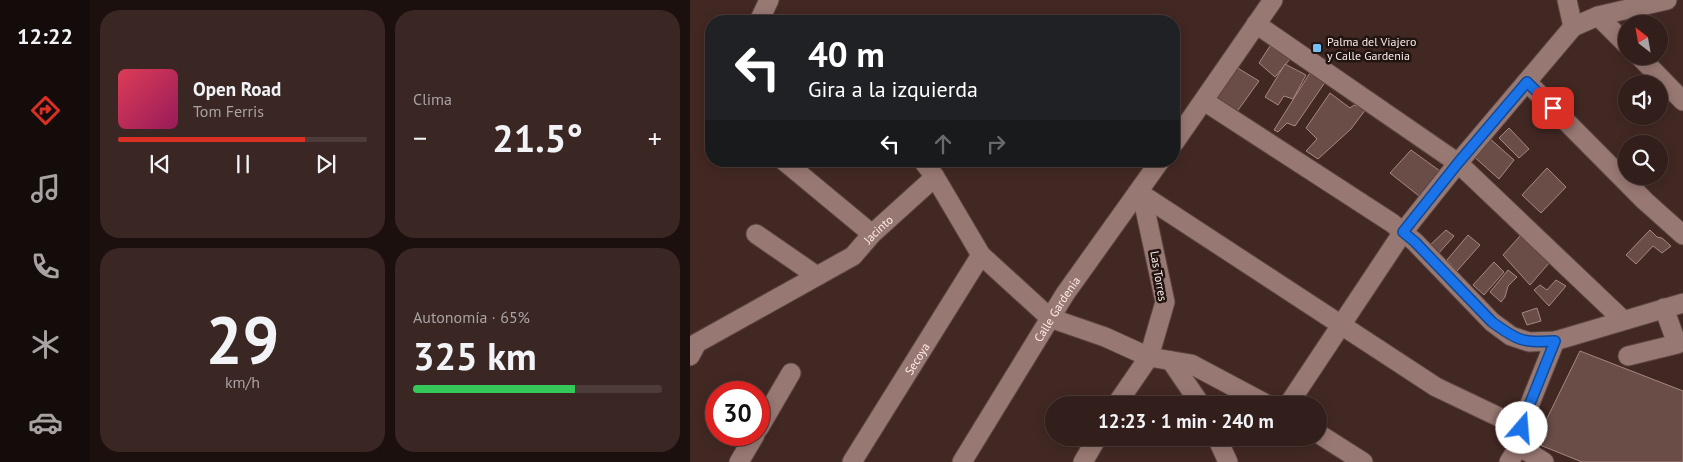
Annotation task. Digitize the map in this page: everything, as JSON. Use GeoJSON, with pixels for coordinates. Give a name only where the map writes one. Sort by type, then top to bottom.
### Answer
{"type":"FeatureCollection","features":[{"type":"Feature","properties":{"kind":"street"},"geometry":{"type":"LineString","coordinates":[[762,15],[769,0]]}},
{"type":"Feature","properties":{"kind":"street"},"geometry":{"type":"LineString","coordinates":[[1180,134],[1274,0]]}},
{"type":"Feature","properties":{"kind":"street"},"geometry":{"type":"LineString","coordinates":[[1568,0],[1573,27]]}},
{"type":"Feature","properties":{"kind":"street"},"geometry":{"type":"LineString","coordinates":[[1294,396],[1403,232],[1458,163],[1573,27],[1598,16],[1666,0]]}},
{"type":"Feature","properties":{"kind":"street"},"geometry":{"type":"LineString","coordinates":[[1598,16],[1618,36]]}},
{"type":"Feature","properties":{"kind":"street"},"geometry":{"type":"LineString","coordinates":[[1256,24],[1458,163],[1623,320]]}},
{"type":"Feature","properties":{"kind":"street"},"geometry":{"type":"LineString","coordinates":[[1648,65],[1683,101]]}},
{"type":"Feature","properties":{"kind":"street"},"geometry":{"type":"LineString","coordinates":[[1527,82],[1645,201],[1683,235]]}},
{"type":"Feature","properties":{"kind":"street"},"geometry":{"type":"LineString","coordinates":[[1204,100],[1378,212],[1415,242],[1492,322],[1511,336],[1529,342],[1555,341],[1683,303]]}},
{"type":"Feature","properties":{"kind":"street"},"geometry":{"type":"LineString","coordinates":[[791,167],[872,234]]}},
{"type":"Feature","properties":{"kind":"street"},"geometry":{"type":"LineString","coordinates":[[928,167],[982,255],[1050,318],[1105,337],[1149,357],[1191,364],[1251,396]]}},
{"type":"Feature","properties":{"kind":"street","name":"Calle Gardenia"},"geometry":{"type":"LineString","coordinates":[[962,462],[1065,294],[1140,194],[1156,167]]}},
{"type":"Feature","properties":{"kind":"street","name":"Jacinto"},"geometry":{"type":"LineString","coordinates":[[690,356],[696,343],[853,256],[872,234],[935,177]]}},
{"type":"Feature","properties":{"kind":"street"},"geometry":{"type":"LineString","coordinates":[[1140,194],[1342,324],[1544,462]]}},
{"type":"Feature","properties":{"kind":"street","name":"Las Torres"},"geometry":{"type":"LineString","coordinates":[[1122,396],[1149,357],[1166,302],[1140,194]]}},
{"type":"Feature","properties":{"kind":"street"},"geometry":{"type":"LineString","coordinates":[[756,234],[817,276]]}},
{"type":"Feature","properties":{"kind":"street","name":"Secoya"},"geometry":{"type":"LineString","coordinates":[[852,462],[982,255]]}},
{"type":"Feature","properties":{"kind":"street"},"geometry":{"type":"LineString","coordinates":[[1628,356],[1680,343],[1664,308]]}},
{"type":"Feature","properties":{"kind":"street"},"geometry":{"type":"LineString","coordinates":[[1517,445],[1527,411],[1555,341]]}},
{"type":"Feature","properties":{"kind":"street"},"geometry":{"type":"LineString","coordinates":[[1171,361],[1196,396]]}},
{"type":"Feature","properties":{"kind":"street"},"geometry":{"type":"LineString","coordinates":[[770,409],[791,373]]}},
{"type":"Feature","properties":{"kind":"street"},"geometry":{"type":"LineString","coordinates":[[1327,443],[1339,456],[1363,462]]}},
{"type":"Feature","properties":{"kind":"street"},"geometry":{"type":"LineString","coordinates":[[739,462],[748,446]]}},
{"type":"Feature","properties":{"kind":"street"},"geometry":{"type":"LineString","coordinates":[[1082,462],[1092,446]]}},
{"type":"Feature","properties":{"kind":"building"},"geometry":{"type":"Polygon","coordinates":[[[1270,46],[1290,59],[1275,77],[1259,63],[1270,46]]]}},
{"type":"Feature","properties":{"kind":"building"},"geometry":{"type":"Polygon","coordinates":[[[1285,64],[1306,75],[1293,99],[1284,96],[1278,105],[1265,97],[1285,64]]]}},
{"type":"Feature","properties":{"kind":"building"},"geometry":{"type":"Polygon","coordinates":[[[1236,67],[1259,81],[1236,113],[1215,98],[1236,67]]]}},
{"type":"Feature","properties":{"kind":"building"},"geometry":{"type":"Polygon","coordinates":[[[1313,68],[1328,78],[1295,126],[1287,123],[1278,132],[1274,130],[1313,68]]]}},
{"type":"Feature","properties":{"kind":"building"},"geometry":{"type":"Polygon","coordinates":[[[1330,93],[1350,108],[1354,105],[1366,109],[1351,129],[1318,159],[1306,151],[1317,139],[1306,128],[1330,93]]]}},
{"type":"Feature","properties":{"kind":"building"},"geometry":{"type":"Polygon","coordinates":[[[1509,128],[1529,149],[1519,158],[1499,138],[1509,128]]]}},
{"type":"Feature","properties":{"kind":"building"},"geometry":{"type":"Polygon","coordinates":[[[1488,137],[1514,160],[1499,179],[1471,154],[1488,137]]]}},
{"type":"Feature","properties":{"kind":"building"},"geometry":{"type":"Polygon","coordinates":[[[1411,150],[1440,171],[1419,196],[1390,173],[1411,150]]]}},
{"type":"Feature","properties":{"kind":"building"},"geometry":{"type":"Polygon","coordinates":[[[1547,168],[1566,187],[1541,213],[1522,195],[1547,168]]]}},
{"type":"Feature","properties":{"kind":"building"},"geometry":{"type":"Polygon","coordinates":[[[1446,230],[1454,236],[1438,254],[1429,246],[1446,230]]]}},
{"type":"Feature","properties":{"kind":"building"},"geometry":{"type":"Polygon","coordinates":[[[1650,230],[1671,246],[1662,253],[1653,246],[1636,264],[1626,255],[1650,230]]]}},
{"type":"Feature","properties":{"kind":"building"},"geometry":{"type":"Polygon","coordinates":[[[1468,235],[1480,245],[1457,271],[1447,260],[1468,235]]]}},
{"type":"Feature","properties":{"kind":"building"},"geometry":{"type":"Polygon","coordinates":[[[1520,236],[1550,262],[1530,285],[1503,255],[1520,236]]]}},
{"type":"Feature","properties":{"kind":"building"},"geometry":{"type":"Polygon","coordinates":[[[1494,262],[1504,272],[1484,295],[1473,285],[1494,262]]]}},
{"type":"Feature","properties":{"kind":"building"},"geometry":{"type":"Polygon","coordinates":[[[1508,270],[1517,277],[1508,286],[1505,297],[1501,302],[1490,292],[1508,270]]]}},
{"type":"Feature","properties":{"kind":"building"},"geometry":{"type":"Polygon","coordinates":[[[1556,280],[1566,286],[1549,306],[1534,290],[1540,285],[1547,290],[1556,280]]]}},
{"type":"Feature","properties":{"kind":"building"},"geometry":{"type":"Polygon","coordinates":[[[1537,308],[1541,321],[1527,325],[1522,313],[1537,308]]]}},
{"type":"Feature","properties":{"kind":"building"},"geometry":{"type":"Polygon","coordinates":[[[1580,351],[1683,391],[1683,462],[1582,462],[1535,443],[1580,351]]]}},
{"type":"Feature","properties":{"kind":"place","name":"Palma del Viajero y Calle Gardenia"},"geometry":{"type":"Point","coordinates":[1317,48]}},
{"type":"Feature","properties":{"kind":"route"},"geometry":{"type":"LineString","coordinates":[[1522,428],[1555,341],[1529,342],[1511,336],[1502,330],[1403,232],[1458,163],[1527,82],[1553,108]]}}]}
